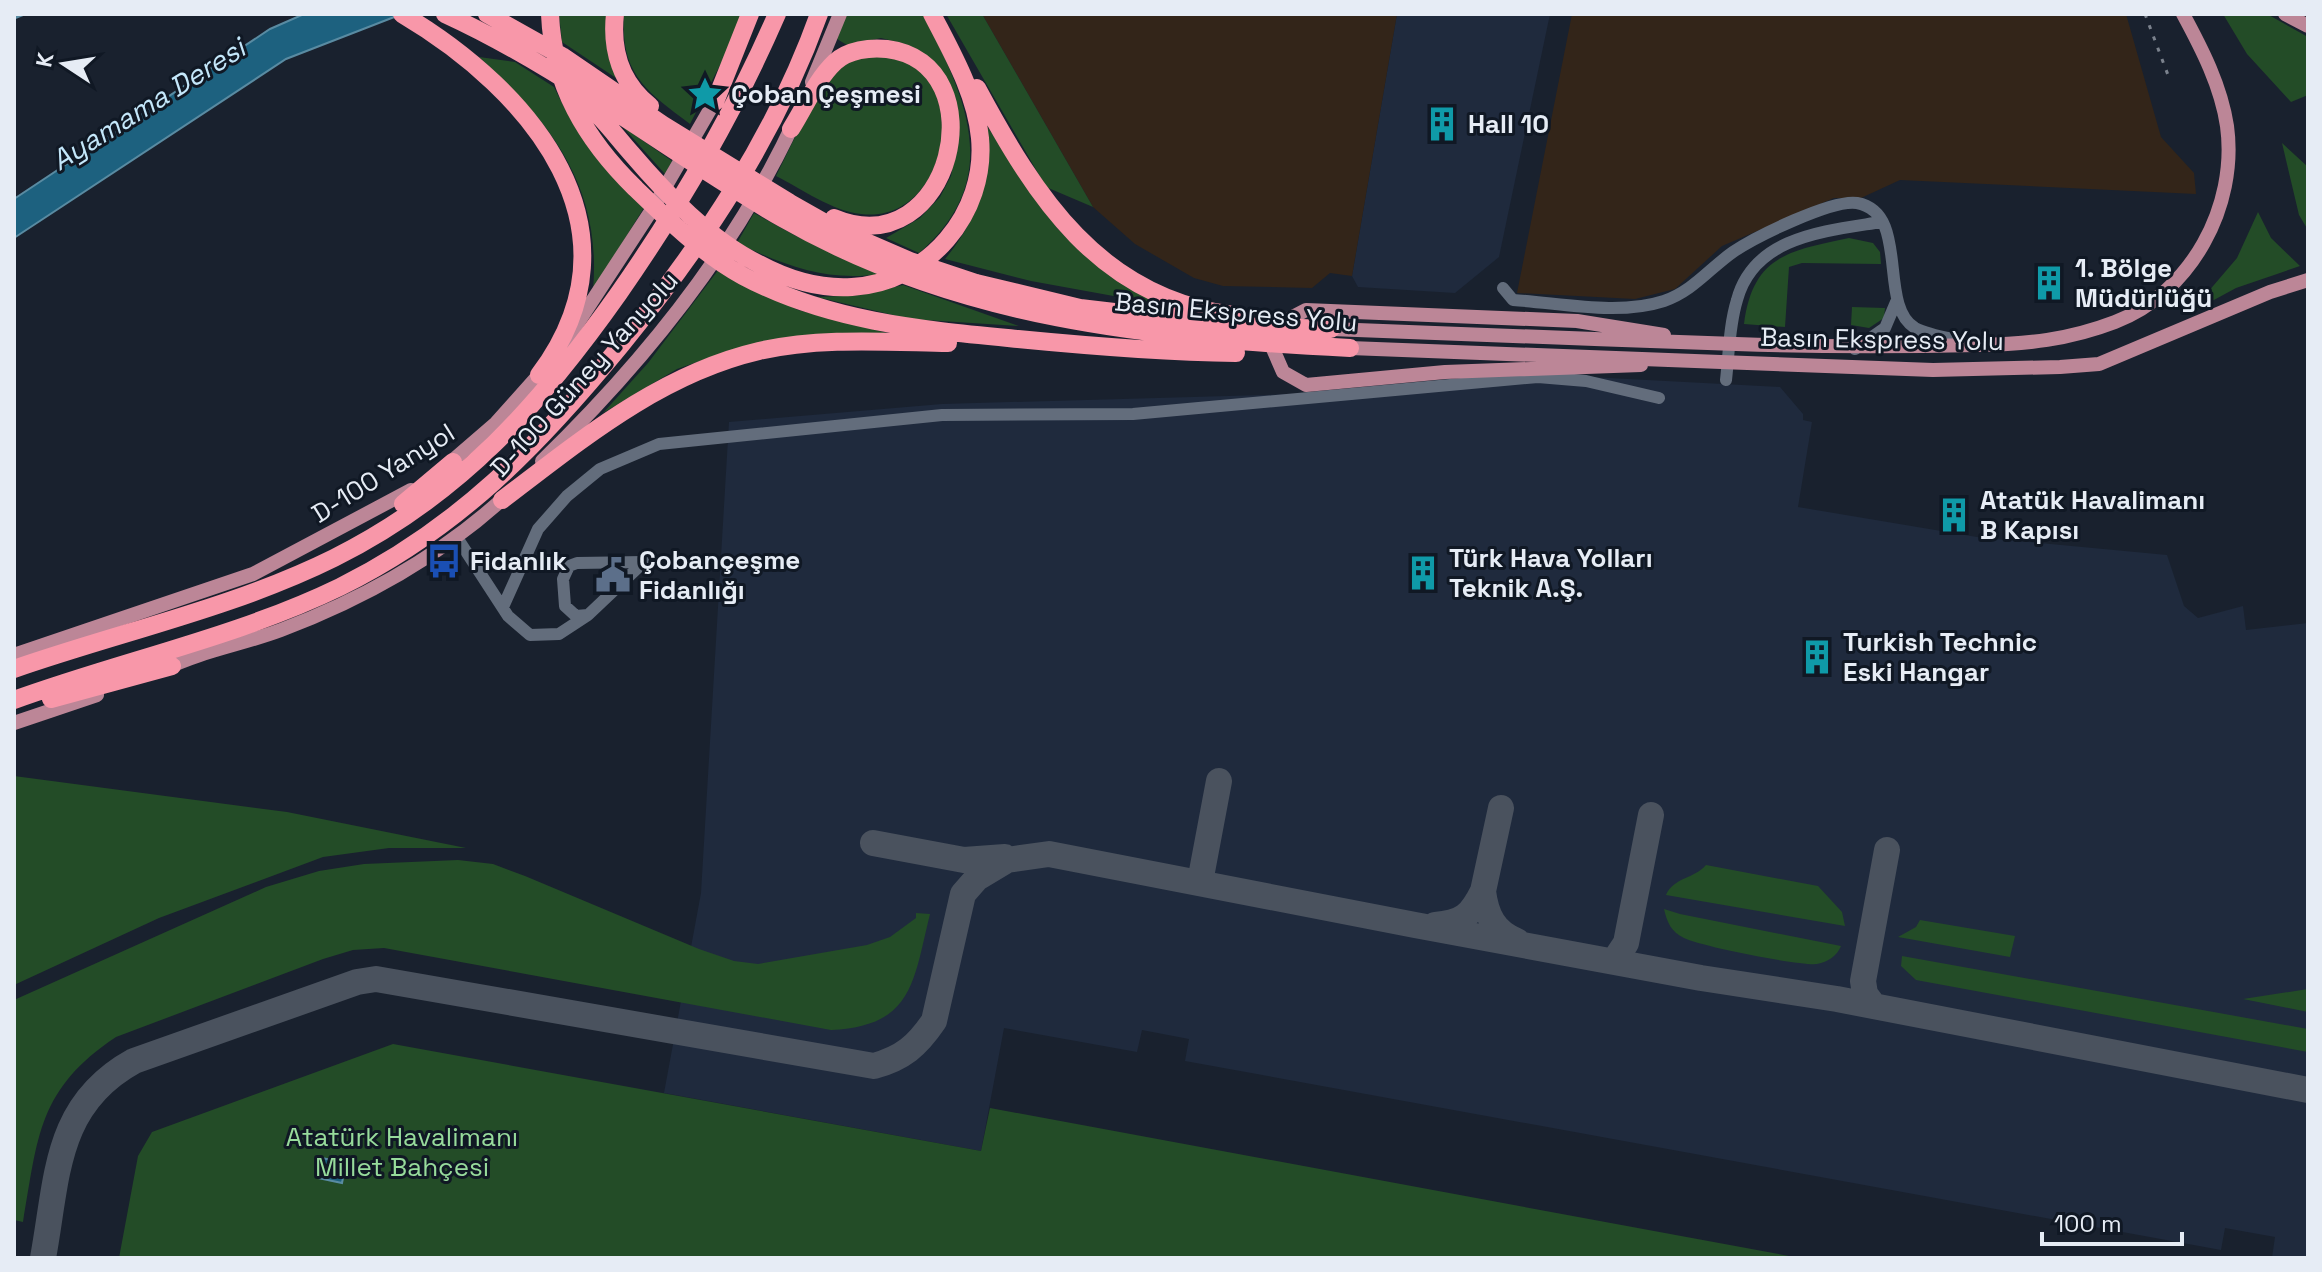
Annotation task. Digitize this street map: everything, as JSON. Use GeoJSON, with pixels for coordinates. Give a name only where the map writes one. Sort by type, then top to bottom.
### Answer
{"type":"FeatureCollection","features":[{"type":"Feature","properties":{"kind":"highway"},"geometry":{"type":"LineString","coordinates":[[402,14],[439,37],[489,77],[544,139],[565,176],[580,241],[579,300],[565,336],[539,375]]}},
{"type":"Feature","properties":{"kind":"highway","name":"Basın Ekspress Yolu"},"geometry":{"type":"LineString","coordinates":[[445,14],[529,59],[781,217],[858,256],[952,292],[1114,330],[1350,348]]}},
{"type":"Feature","properties":{"kind":"highway","name":"Basın Ekspress Yolu"},"geometry":{"type":"LineString","coordinates":[[487,14],[562,56],[685,137],[861,241],[942,273],[1013,293],[1144,317],[1234,326],[1331,329]]}},
{"type":"Feature","properties":{"kind":"highway"},"geometry":{"type":"LineString","coordinates":[[550,14],[556,61],[581,124],[607,158],[648,200],[742,275],[811,305],[862,319],[1029,340],[1221,352],[1321,353],[1350,348]]}},
{"type":"Feature","properties":{"kind":"highway"},"geometry":{"type":"LineString","coordinates":[[615,14],[614,45],[623,73],[638,96],[685,137]]}},
{"type":"Feature","properties":{"kind":"highway"},"geometry":{"type":"LineString","coordinates":[[14,669],[252,592],[369,540],[427,502],[477,462],[553,383],[647,253],[693,182],[723,107],[750,14]]}},
{"type":"Feature","properties":{"kind":"highway"},"geometry":{"type":"LineString","coordinates":[[723,107],[777,14]]}},
{"type":"Feature","properties":{"kind":"highway"},"geometry":{"type":"LineString","coordinates":[[14,700],[281,612],[338,588],[411,548],[462,511],[533,449],[674,279],[730,196],[772,122],[819,14]]}},
{"type":"Feature","properties":{"kind":"highway"},"geometry":{"type":"LineString","coordinates":[[529,59],[587,104],[679,202],[732,249],[758,264],[806,283],[837,288],[868,286],[920,264],[945,243],[963,217],[972,194],[981,142],[972,97],[933,15]]}},
{"type":"Feature","properties":{"kind":"highway"},"geometry":{"type":"LineString","coordinates":[[933,15],[953,44],[1029,180],[1066,227],[1098,257],[1135,282],[1177,301],[1227,314],[1331,329]]}},
{"type":"Feature","properties":{"kind":"highway"},"geometry":{"type":"LineString","coordinates":[[777,193],[850,224],[868,226],[891,222],[916,208],[937,185],[946,162],[951,128],[945,97],[928,67],[901,52],[871,48],[837,60],[791,129]]}},
{"type":"Feature","properties":{"kind":"highway"},"geometry":{"type":"LineString","coordinates":[[502,500],[614,417],[660,389],[759,351],[807,344],[988,344],[1029,340]]}},
{"type":"Feature","properties":{"kind":"highway"},"geometry":{"type":"LineString","coordinates":[[252,592],[394,510],[453,462]]}},
{"type":"Feature","properties":{"kind":"highway"},"geometry":{"type":"LineString","coordinates":[[14,710],[172,666]]}},
{"type":"Feature","properties":{"kind":"main road","name":"D-100 Yanyol"},"geometry":{"type":"LineString","coordinates":[[14,655],[216,589],[265,569],[392,501],[453,462],[496,423],[586,316],[723,107],[758,14]]}},
{"type":"Feature","properties":{"kind":"main road","name":"D-100 Güney Yanyolu"},"geometry":{"type":"LineString","coordinates":[[14,723],[284,629],[338,606],[398,575],[502,500],[551,453],[691,294],[727,241],[791,129],[840,14]]}},
{"type":"Feature","properties":{"kind":"main road","name":"Basın Ekspress Yolu"},"geometry":{"type":"LineString","coordinates":[[1331,329],[1855,349],[2020,346],[2117,321],[2164,293],[2186,269],[2215,222],[2227,169],[2227,128],[2218,89],[2183,14]]}},
{"type":"Feature","properties":{"kind":"main road"},"geometry":{"type":"LineString","coordinates":[[2285,14],[2308,26]]}},
{"type":"Feature","properties":{"kind":"main road","name":"Basın Ekspress Yolu"},"geometry":{"type":"LineString","coordinates":[[1350,348],[1933,370],[2099,364],[2270,292],[2308,280]]}},
{"type":"Feature","properties":{"kind":"main road"},"geometry":{"type":"LineString","coordinates":[[1656,359],[1619,368],[1445,372],[1306,385],[1294,381],[1283,372],[1273,349],[1279,329],[1298,312],[1371,312],[1600,323],[1696,343]]}},
{"type":"Feature","properties":{"kind":"street"},"geometry":{"type":"LineString","coordinates":[[1503,288],[1513,300],[1621,308],[1645,305],[1684,292],[1750,242],[1834,206],[1859,203],[1873,211],[1891,246],[1896,302],[1885,328],[1855,349]]}},
{"type":"Feature","properties":{"kind":"street"},"geometry":{"type":"LineString","coordinates":[[1726,380],[1732,318],[1747,277],[1776,247],[1807,237],[1881,222]]}},
{"type":"Feature","properties":{"kind":"street"},"geometry":{"type":"LineString","coordinates":[[1896,302],[1917,329],[1978,345]]}},
{"type":"Feature","properties":{"kind":"street"},"geometry":{"type":"LineString","coordinates":[[503,607],[538,529],[567,496],[619,458],[668,443],[942,415],[1133,414],[1538,377],[1586,381],[1659,398]]}},
{"type":"Feature","properties":{"kind":"street"},"geometry":{"type":"LineString","coordinates":[[456,536],[518,629],[530,635],[559,634],[588,615],[644,562],[577,563],[569,566],[563,579],[565,606],[576,616],[588,615]]}},
{"type":"Feature","properties":{"kind":"shaded area"},"geometry":{"type":"Polygon","coordinates":[[[982,14],[1397,14],[1352,276],[1330,273],[1312,288],[1223,286],[1194,278],[1135,244],[1093,207],[982,14]]]}},
{"type":"Feature","properties":{"kind":"shaded area"},"geometry":{"type":"Polygon","coordinates":[[[1397,14],[1550,14],[1499,257],[1455,293],[1358,287],[1352,276],[1397,14]]]}},
{"type":"Feature","properties":{"kind":"shaded area"},"geometry":{"type":"Polygon","coordinates":[[[1572,14],[2126,14],[2161,137],[2194,173],[2196,194],[1900,180],[1861,198],[1834,198],[1722,246],[1675,289],[1635,299],[1517,293],[1572,14]]]}},
{"type":"Feature","properties":{"kind":"shaded area"},"geometry":{"type":"Polygon","coordinates":[[[1533,374],[1780,387],[1803,414],[1803,420],[1812,422],[1798,507],[1977,537],[2167,555],[2184,606],[2198,618],[2243,606],[2246,630],[2308,623],[2308,1258],[2272,1258],[2275,1237],[2225,1228],[2221,1250],[1185,1061],[1189,1039],[1142,1030],[1137,1052],[1004,1028],[981,1151],[664,1093],[701,893],[729,422],[942,404],[1330,393],[1369,386],[1533,374]]]}},
{"type":"Feature","properties":{"kind":"green space"},"geometry":{"type":"Polygon","coordinates":[[[559,14],[607,14],[616,78],[562,42],[559,14]]]}},
{"type":"Feature","properties":{"kind":"green space"},"geometry":{"type":"Polygon","coordinates":[[[624,14],[746,14],[690,124],[639,79],[626,52],[624,14]]]}},
{"type":"Feature","properties":{"kind":"green space"},"geometry":{"type":"Polygon","coordinates":[[[846,14],[923,14],[953,76],[963,107],[969,137],[969,167],[962,196],[946,225],[919,253],[886,238],[920,218],[940,197],[951,176],[956,150],[950,85],[929,58],[905,44],[881,38],[847,45],[837,39],[846,14]]]}},
{"type":"Feature","properties":{"kind":"green space"},"geometry":{"type":"Polygon","coordinates":[[[946,14],[982,14],[1093,207],[1046,187],[946,14]]]}},
{"type":"Feature","properties":{"kind":"green space"},"geometry":{"type":"Polygon","coordinates":[[[2223,14],[2267,14],[2308,37],[2308,95],[2291,102],[2247,54],[2223,14]]]}},
{"type":"Feature","properties":{"kind":"green space"},"geometry":{"type":"Polygon","coordinates":[[[882,54],[914,63],[932,86],[940,110],[942,135],[937,161],[926,183],[909,201],[887,212],[861,214],[828,204],[776,176],[818,90],[849,61],[882,54]]]}},
{"type":"Feature","properties":{"kind":"green space"},"geometry":{"type":"Polygon","coordinates":[[[479,57],[515,62],[554,87],[564,107],[645,206],[593,290],[594,253],[589,219],[580,188],[566,159],[528,106],[479,57]]]}},
{"type":"Feature","properties":{"kind":"green space"},"geometry":{"type":"Polygon","coordinates":[[[984,122],[1057,228],[1082,252],[1174,307],[1031,281],[945,259],[968,226],[979,195],[984,122]]]}},
{"type":"Feature","properties":{"kind":"green space"},"geometry":{"type":"Polygon","coordinates":[[[622,126],[672,161],[665,174],[622,126]]]}},
{"type":"Feature","properties":{"kind":"green space"},"geometry":{"type":"Polygon","coordinates":[[[2282,143],[2308,167],[2308,230],[2299,215],[2282,143]]]}},
{"type":"Feature","properties":{"kind":"green space"},"geometry":{"type":"Polygon","coordinates":[[[2258,212],[2271,238],[2300,266],[2236,288],[2190,313],[2237,258],[2258,212]]]}},
{"type":"Feature","properties":{"kind":"green space"},"geometry":{"type":"Polygon","coordinates":[[[754,213],[796,236],[881,274],[824,274],[772,259],[737,243],[754,213]]]}},
{"type":"Feature","properties":{"kind":"green space"},"geometry":{"type":"Polygon","coordinates":[[[1849,238],[1873,243],[1880,252],[1881,264],[1802,263],[1789,267],[1785,327],[1744,324],[1756,283],[1777,260],[1809,247],[1849,238]]]}},
{"type":"Feature","properties":{"kind":"green space"},"geometry":{"type":"Polygon","coordinates":[[[719,269],[798,310],[891,334],[720,354],[677,369],[603,413],[648,363],[719,269]]]}},
{"type":"Feature","properties":{"kind":"green space"},"geometry":{"type":"Polygon","coordinates":[[[903,285],[1019,326],[910,319],[817,297],[861,295],[903,285]]]}},
{"type":"Feature","properties":{"kind":"green space"},"geometry":{"type":"Polygon","coordinates":[[[1852,307],[1885,308],[1884,318],[1869,328],[1851,325],[1852,307]]]}},
{"type":"Feature","properties":{"kind":"green space"},"geometry":{"type":"Polygon","coordinates":[[[14,776],[287,812],[466,848],[389,848],[323,857],[159,918],[14,985],[14,776]]]}},
{"type":"Feature","properties":{"kind":"green space"},"geometry":{"type":"Polygon","coordinates":[[[458,860],[493,864],[699,949],[734,961],[758,964],[867,945],[890,937],[916,918],[916,913],[930,914],[913,980],[894,1010],[879,1020],[858,1027],[831,1030],[384,948],[353,950],[323,959],[116,1037],[90,1056],[56,1096],[46,1117],[38,1139],[23,1222],[14,1220],[14,1000],[266,887],[319,871],[364,864],[458,860]]]}},
{"type":"Feature","properties":{"kind":"green space"},"geometry":{"type":"Polygon","coordinates":[[[1706,865],[1818,886],[1842,912],[1845,926],[1666,895],[1679,881],[1706,865]]]}},
{"type":"Feature","properties":{"kind":"green space"},"geometry":{"type":"Polygon","coordinates":[[[1664,909],[1841,946],[1832,958],[1817,964],[1728,950],[1680,936],[1670,926],[1664,909]]]}},
{"type":"Feature","properties":{"kind":"green space"},"geometry":{"type":"Polygon","coordinates":[[[1920,920],[2015,936],[2010,957],[1898,937],[1916,927],[1920,920]]]}},
{"type":"Feature","properties":{"kind":"green space"},"geometry":{"type":"Polygon","coordinates":[[[1902,956],[2308,1029],[2308,1052],[1916,980],[1901,966],[1902,956]]]}},
{"type":"Feature","properties":{"kind":"green space"},"geometry":{"type":"Polygon","coordinates":[[[2308,989],[2308,1012],[2243,999],[2308,989]]]}},
{"type":"Feature","properties":{"kind":"green space","name":"Atatürk Havalimanı Millet Bahçesi"},"geometry":{"type":"Polygon","coordinates":[[[393,1044],[981,1151],[990,1108],[1800,1258],[119,1258],[138,1156],[152,1132],[393,1044]]]}},
{"type":"Feature","properties":{"kind":"water"},"geometry":{"type":"Polygon","coordinates":[[[304,14],[402,14],[286,59],[14,238],[14,199],[270,29],[304,14]]]}},
{"type":"Feature","properties":{"kind":"water"},"geometry":{"type":"Polygon","coordinates":[[[322,1158],[346,1163],[342,1183],[318,1178],[322,1158]]]}},
{"type":"Feature","properties":{"kind":"waterway"},"geometry":{"type":"LineString","coordinates":[[14,18],[24,14]]}},
{"type":"Feature","properties":{"kind":"taxiway"},"geometry":{"type":"LineString","coordinates":[[1200,882],[1219,781]]}},
{"type":"Feature","properties":{"kind":"taxiway"},"geometry":{"type":"LineString","coordinates":[[1480,905],[1501,808]]}},
{"type":"Feature","properties":{"kind":"taxiway"},"geometry":{"type":"LineString","coordinates":[[1609,961],[1616,958],[1626,943],[1651,815]]}},
{"type":"Feature","properties":{"kind":"taxiway"},"geometry":{"type":"LineString","coordinates":[[873,843],[964,860],[1005,857]]}},
{"type":"Feature","properties":{"kind":"taxiway"},"geometry":{"type":"LineString","coordinates":[[1874,1006],[1865,994],[1863,981],[1887,850]]}},
{"type":"Feature","properties":{"kind":"taxiway"},"geometry":{"type":"LineString","coordinates":[[43,1258],[57,1172],[74,1121],[88,1099],[108,1079],[134,1061],[357,982],[376,979],[874,1066],[908,1050],[934,1021],[963,894],[977,878],[1007,860],[1049,854],[1701,978],[1837,999],[2308,1090]]}},
{"type":"Feature","properties":{"kind":"taxiway"},"geometry":{"type":"LineString","coordinates":[[1435,925],[1465,916],[1483,891],[1492,922],[1502,933],[1517,941]]}},
{"type":"Feature","properties":{"kind":"railway"},"geometry":{"type":"LineString","coordinates":[[2145,14],[2168,75]]}},
{"type":"Feature","properties":{"kind":"place","name":"Çoban Çeşmesi"},"geometry":{"type":"Point","coordinates":[705,94]}},
{"type":"Feature","properties":{"kind":"place","name":"Hall 10"},"geometry":{"type":"Point","coordinates":[1442,124]}},
{"type":"Feature","properties":{"kind":"place","name":"1. Bölge Müdürlüğü"},"geometry":{"type":"Point","coordinates":[2049,283]}},
{"type":"Feature","properties":{"kind":"place","name":"Atatük Havalimanı B Kapısı"},"geometry":{"type":"Point","coordinates":[1954,515]}},
{"type":"Feature","properties":{"kind":"place","name":"Fidanlık"},"geometry":{"type":"Point","coordinates":[444,561]}},
{"type":"Feature","properties":{"kind":"place","name":"Türk Hava Yolları Teknik A.Ş."},"geometry":{"type":"Point","coordinates":[1423,573]}},
{"type":"Feature","properties":{"kind":"place","name":"Çobançeşme Fidanlığı"},"geometry":{"type":"Point","coordinates":[613,575]}},
{"type":"Feature","properties":{"kind":"place","name":"Turkish Technic Eski Hangar"},"geometry":{"type":"Point","coordinates":[1817,657]}},
{"type":"Feature","properties":{"kind":"water label","name":"Ayamama Deresi"},"geometry":{"type":"Point","coordinates":[148,104]}}]}
